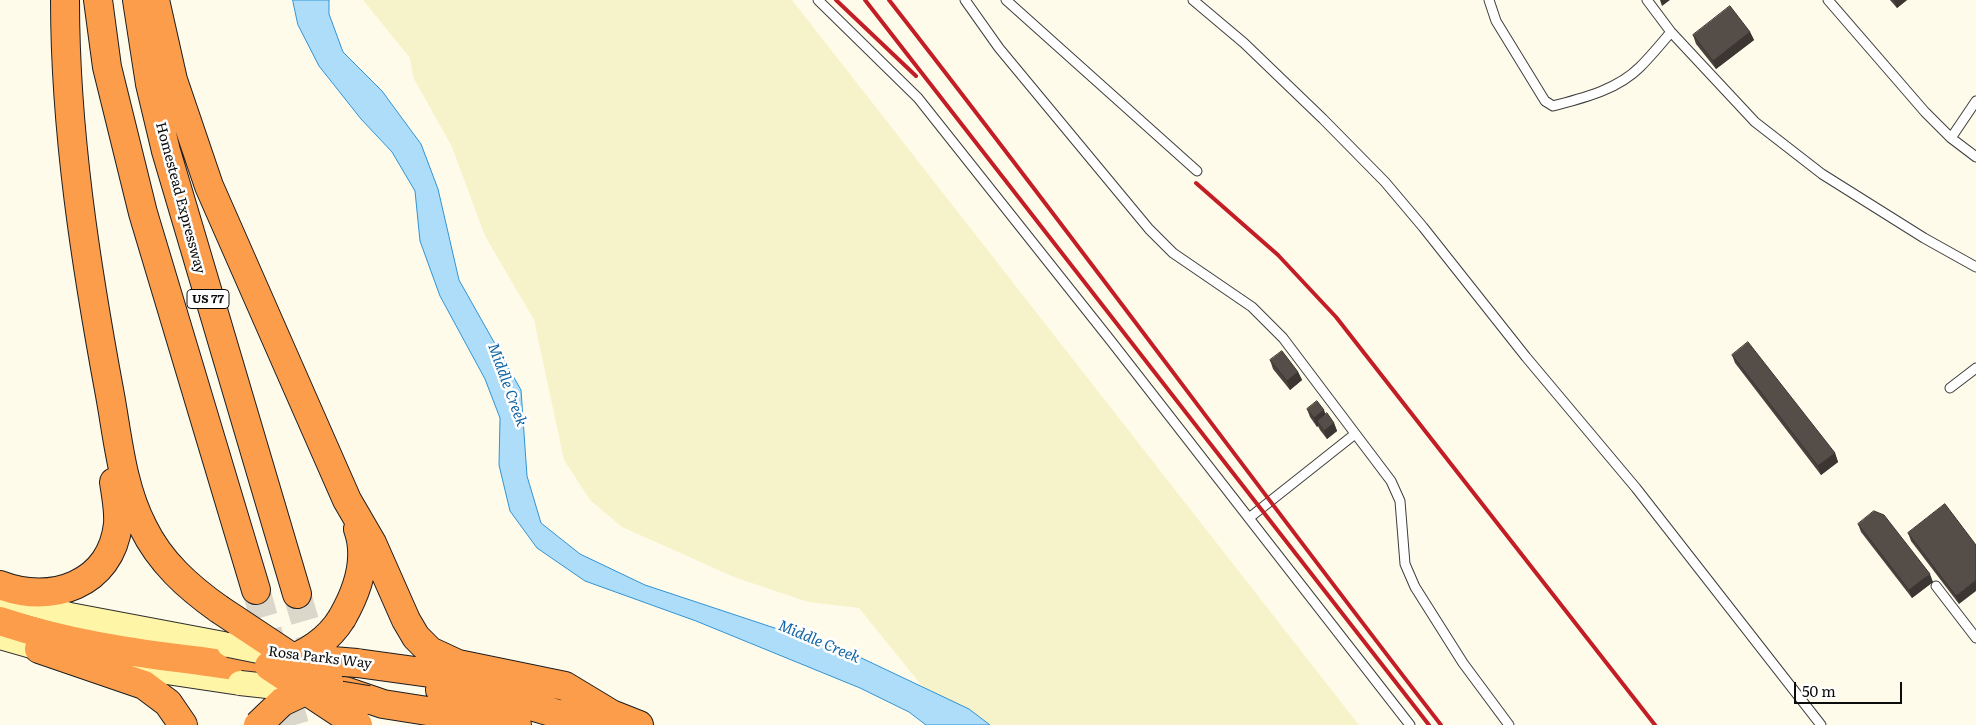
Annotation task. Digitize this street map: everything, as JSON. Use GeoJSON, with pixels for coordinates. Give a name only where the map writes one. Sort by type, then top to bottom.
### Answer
{"type":"FeatureCollection","features":[{"type":"Feature","properties":{"kind":"highway"},"geometry":{"type":"LineString","coordinates":[[65,0],[72,148],[104,362],[125,474],[140,521],[150,541],[173,571],[282,662],[317,686],[358,725]]}},
{"type":"Feature","properties":{"kind":"highway","name":"US 77"},"geometry":{"type":"LineString","coordinates":[[98,0],[107,67],[140,204],[256,590]]}},
{"type":"Feature","properties":{"kind":"highway","name":"Homestead Expressway"},"geometry":{"type":"LineString","coordinates":[[137,0],[152,91],[168,159],[297,594]]}},
{"type":"Feature","properties":{"kind":"highway"},"geometry":{"type":"LineString","coordinates":[[155,0],[174,80],[209,186],[347,500],[360,535],[362,561],[358,584],[342,618],[322,642],[282,662]]}},
{"type":"Feature","properties":{"kind":"highway"},"geometry":{"type":"LineString","coordinates":[[0,585],[27,593],[60,591],[90,575],[101,564],[111,548],[118,525],[118,510],[99,401],[104,362]]}},
{"type":"Feature","properties":{"kind":"highway"},"geometry":{"type":"LineString","coordinates":[[347,500],[372,543],[406,620],[416,637],[430,651],[458,664],[566,686],[604,720]]}},
{"type":"Feature","properties":{"kind":"highway","name":"Rosa Parks Way"},"geometry":{"type":"LineString","coordinates":[[0,621],[82,643],[234,665],[282,662],[362,681],[517,725]]}},
{"type":"Feature","properties":{"kind":"highway"},"geometry":{"type":"LineString","coordinates":[[39,649],[144,685],[168,703],[183,725]]}},
{"type":"Feature","properties":{"kind":"highway","name":"Rosa Parks Way"},"geometry":{"type":"LineString","coordinates":[[317,686],[362,681],[524,688],[569,700],[604,720],[638,725]]}},
{"type":"Feature","properties":{"kind":"highway"},"geometry":{"type":"LineString","coordinates":[[258,725],[274,708],[317,686]]}},
{"type":"Feature","properties":{"kind":"main road","name":"Rosa Parks Way"},"geometry":{"type":"LineString","coordinates":[[0,595],[234,665],[317,686]]}},
{"type":"Feature","properties":{"kind":"main road","name":"Rosa Parks Way"},"geometry":{"type":"LineString","coordinates":[[0,637],[39,649],[94,662],[234,665]]}},
{"type":"Feature","properties":{"kind":"lane"},"geometry":{"type":"LineString","coordinates":[[818,0],[918,98],[1410,725]]}},
{"type":"Feature","properties":{"kind":"lane"},"geometry":{"type":"LineString","coordinates":[[965,0],[999,48],[1149,229],[1173,253],[1234,293],[1268,321],[1391,481],[1400,502],[1405,564],[1415,587],[1463,663],[1509,725]]}},
{"type":"Feature","properties":{"kind":"lane"},"geometry":{"type":"LineString","coordinates":[[1006,0],[1197,171]]}},
{"type":"Feature","properties":{"kind":"lane"},"geometry":{"type":"LineString","coordinates":[[1194,0],[1244,43],[1316,112],[1417,219],[1526,358],[1636,488],[1821,725]]}},
{"type":"Feature","properties":{"kind":"lane"},"geometry":{"type":"LineString","coordinates":[[1489,0],[1496,21],[1545,101],[1553,106],[1592,95],[1620,82],[1640,68],[1671,32]]}},
{"type":"Feature","properties":{"kind":"lane"},"geometry":{"type":"LineString","coordinates":[[1647,0],[1671,32],[1755,122],[1822,174],[1924,238],[1976,267]]}},
{"type":"Feature","properties":{"kind":"lane"},"geometry":{"type":"LineString","coordinates":[[1828,0],[1925,112],[1951,138],[1976,157]]}},
{"type":"Feature","properties":{"kind":"lane"},"geometry":{"type":"LineString","coordinates":[[1951,138],[1976,101]]}},
{"type":"Feature","properties":{"kind":"lane"},"geometry":{"type":"LineString","coordinates":[[1950,388],[1976,368]]}},
{"type":"Feature","properties":{"kind":"lane"},"geometry":{"type":"LineString","coordinates":[[1249,518],[1355,434]]}},
{"type":"Feature","properties":{"kind":"lane"},"geometry":{"type":"LineString","coordinates":[[1936,586],[1976,638]]}},
{"type":"Feature","properties":{"kind":"shaded area"},"geometry":{"type":"Polygon","coordinates":[[[363,0],[792,0],[1359,725],[960,725],[939,707],[859,608],[808,602],[734,577],[622,527],[590,500],[564,460],[534,320],[485,236],[452,147],[413,77],[410,58],[363,0]]]}},
{"type":"Feature","properties":{"kind":"water","name":"Middle Creek"},"geometry":{"type":"Polygon","coordinates":[[[293,0],[329,0],[329,14],[343,52],[382,91],[421,144],[438,189],[459,280],[521,390],[527,476],[541,523],[580,554],[645,585],[853,654],[969,709],[990,725],[926,725],[909,712],[860,688],[696,621],[585,581],[537,548],[510,511],[499,465],[500,418],[485,379],[440,296],[420,241],[415,191],[392,152],[361,119],[319,66],[298,25],[293,0]]]}},
{"type":"Feature","properties":{"kind":"building"},"geometry":{"type":"Polygon","coordinates":[[[1730,6],[1750,32],[1713,61],[1693,35],[1730,6]]]}},
{"type":"Feature","properties":{"kind":"building"},"geometry":{"type":"Polygon","coordinates":[[[1748,342],[1835,453],[1818,466],[1732,355],[1748,342]]]}},
{"type":"Feature","properties":{"kind":"building"},"geometry":{"type":"Polygon","coordinates":[[[1282,351],[1298,372],[1287,381],[1270,360],[1282,351]]]}},
{"type":"Feature","properties":{"kind":"building"},"geometry":{"type":"Polygon","coordinates":[[[1317,401],[1324,410],[1314,418],[1307,409],[1317,401]]]}},
{"type":"Feature","properties":{"kind":"building"},"geometry":{"type":"Polygon","coordinates":[[[1327,413],[1334,423],[1324,431],[1317,421],[1327,413]]]}},
{"type":"Feature","properties":{"kind":"building"},"geometry":{"type":"Polygon","coordinates":[[[1945,504],[1976,545],[1976,580],[1956,596],[1908,533],[1945,504]]]}},
{"type":"Feature","properties":{"kind":"building"},"geometry":{"type":"Polygon","coordinates":[[[1874,511],[1884,515],[1930,574],[1909,590],[1858,524],[1874,511]]]}},
{"type":"Feature","properties":{"kind":"tunnel"},"geometry":{"type":"LineString","coordinates":[[256,590],[295,725]]}},
{"type":"Feature","properties":{"kind":"tunnel"},"geometry":{"type":"LineString","coordinates":[[297,594],[319,669]]}},
{"type":"Feature","properties":{"kind":"railway"},"geometry":{"type":"LineString","coordinates":[[836,0],[916,76]]}},
{"type":"Feature","properties":{"kind":"railway"},"geometry":{"type":"LineString","coordinates":[[865,0],[1429,725]]}},
{"type":"Feature","properties":{"kind":"railway"},"geometry":{"type":"LineString","coordinates":[[889,0],[1028,180],[1441,725]]}},
{"type":"Feature","properties":{"kind":"railway"},"geometry":{"type":"LineString","coordinates":[[1196,183],[1278,255],[1336,317],[1655,725]]}}]}
